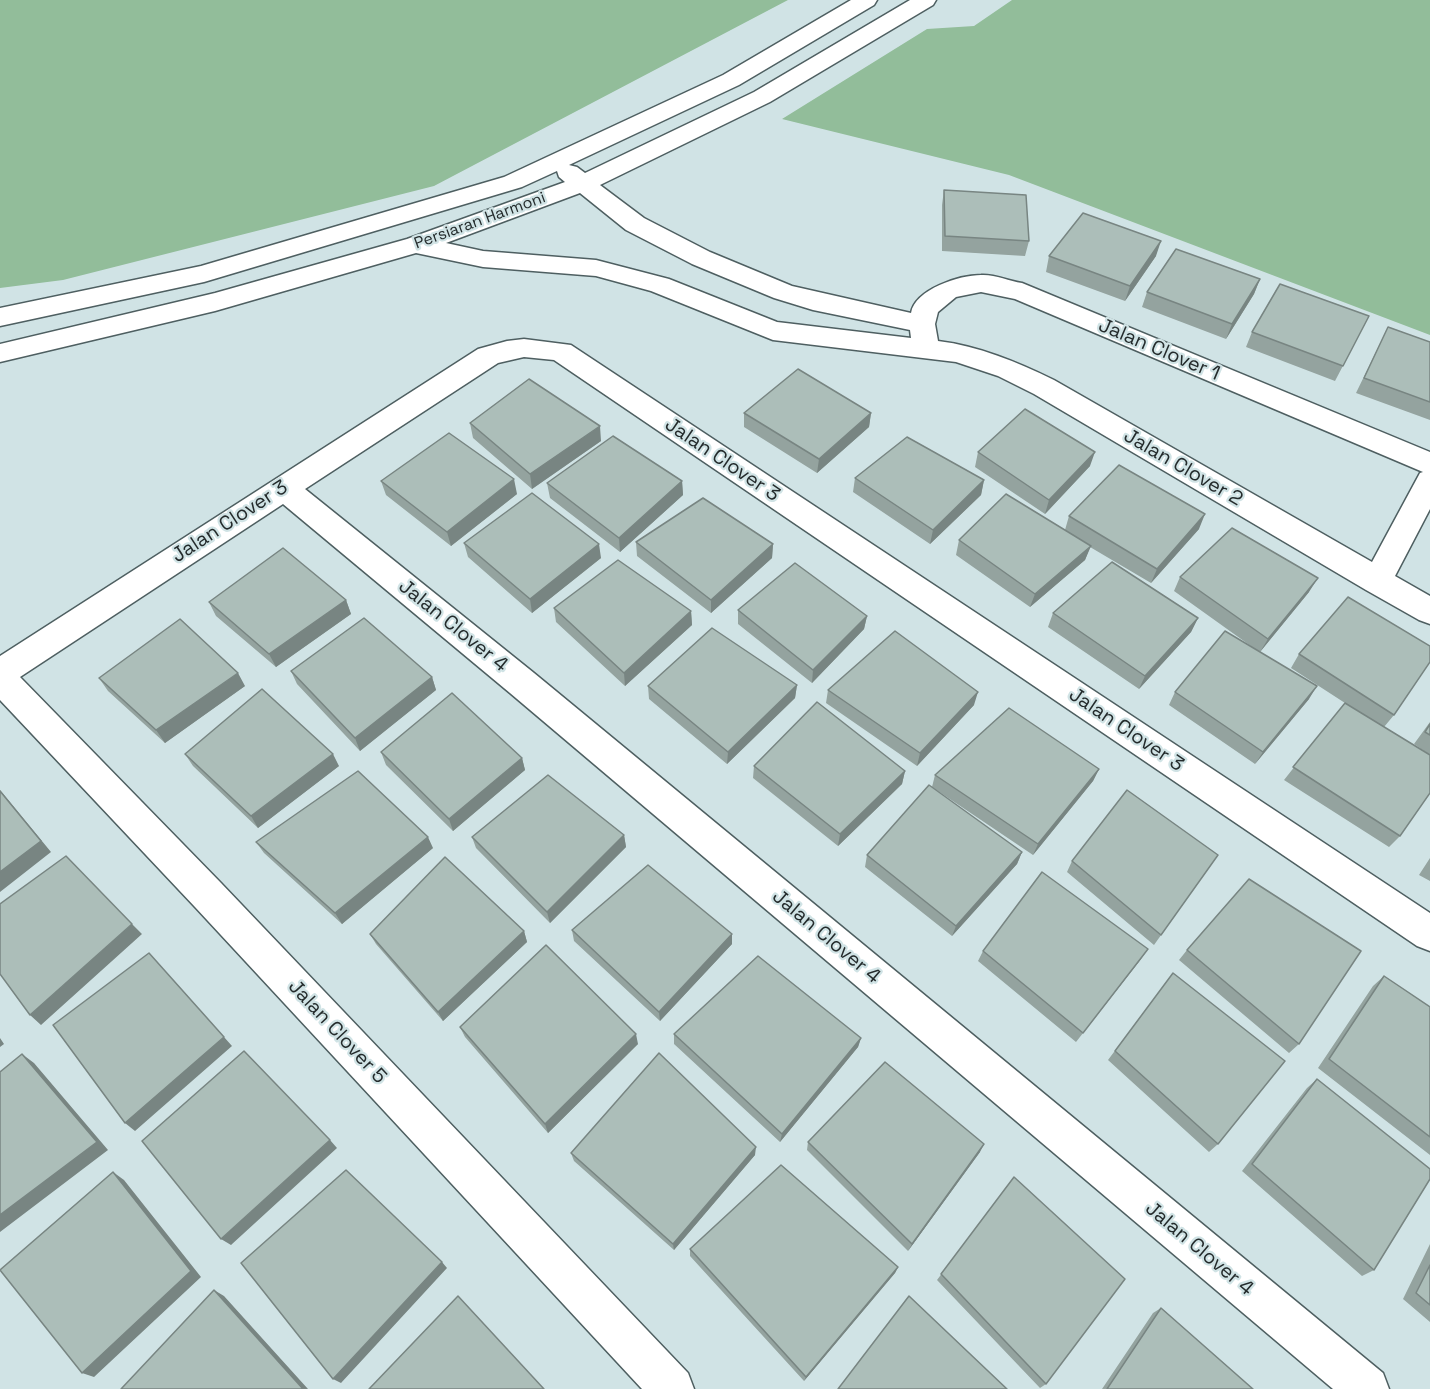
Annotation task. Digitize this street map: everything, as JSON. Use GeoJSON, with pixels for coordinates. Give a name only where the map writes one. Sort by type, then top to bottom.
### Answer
{"type":"FeatureCollection","features":[{"type":"Feature","properties":{"kind":"street","name":"Persiaran Harmoni"},"geometry":{"type":"LineString","coordinates":[[0,317],[204,274],[513,182],[557,164],[731,80],[866,0]]}},
{"type":"Feature","properties":{"kind":"street","name":"Persiaran Harmoni"},"geometry":{"type":"LineString","coordinates":[[0,353],[215,302],[416,245],[584,184],[762,98],[924,0]]}},
{"type":"Feature","properties":{"kind":"street"},"geometry":{"type":"LineString","coordinates":[[557,164],[584,184],[630,241],[701,258],[783,292],[924,336]]}},
{"type":"Feature","properties":{"kind":"street"},"geometry":{"type":"LineString","coordinates":[[596,268],[616,261],[630,241]]}},
{"type":"Feature","properties":{"kind":"street"},"geometry":{"type":"LineString","coordinates":[[416,245],[483,259],[596,268],[660,285],[773,331],[924,336]]}},
{"type":"Feature","properties":{"kind":"street","name":"Jalan Clover 1"},"geometry":{"type":"LineString","coordinates":[[924,336],[925,308],[948,290],[981,283],[1022,292],[1430,464]]}},
{"type":"Feature","properties":{"kind":"street","name":"Jalan Clover 2"},"geometry":{"type":"LineString","coordinates":[[924,336],[958,353],[1008,369],[1430,611]]}},
{"type":"Feature","properties":{"kind":"street","name":"Jalan Clover 3"},"geometry":{"type":"LineString","coordinates":[[0,673],[488,356],[508,348],[533,347],[561,352],[1430,934]]}},
{"type":"Feature","properties":{"kind":"street"},"geometry":{"type":"LineString","coordinates":[[1377,581],[1430,481]]}},
{"type":"Feature","properties":{"kind":"street","name":"Jalan Clover 4"},"geometry":{"type":"LineString","coordinates":[[283,488],[522,683],[1367,1389]]}},
{"type":"Feature","properties":{"kind":"street","name":"Jalan Clover 5"},"geometry":{"type":"LineString","coordinates":[[0,678],[208,894],[672,1389]]}},
{"type":"Feature","properties":{"kind":"green space"},"geometry":{"type":"Polygon","coordinates":[[[0,0],[788,0],[434,186],[63,280],[0,288],[0,0]]]}},
{"type":"Feature","properties":{"kind":"green space"},"geometry":{"type":"Polygon","coordinates":[[[1012,0],[1430,0],[1430,335],[1009,175],[782,119],[927,29],[974,26],[1012,0]]]}},
{"type":"Feature","properties":{"kind":"building"},"geometry":{"type":"Polygon","coordinates":[[[944,190],[1026,195],[1029,241],[945,236],[944,190]]]}},
{"type":"Feature","properties":{"kind":"building"},"geometry":{"type":"Polygon","coordinates":[[[1083,213],[1161,241],[1130,286],[1049,256],[1083,213]]]}},
{"type":"Feature","properties":{"kind":"building"},"geometry":{"type":"Polygon","coordinates":[[[1176,249],[1260,279],[1232,324],[1147,292],[1176,249]]]}},
{"type":"Feature","properties":{"kind":"building"},"geometry":{"type":"Polygon","coordinates":[[[1280,284],[1369,316],[1343,366],[1252,332],[1280,284]]]}},
{"type":"Feature","properties":{"kind":"building"},"geometry":{"type":"Polygon","coordinates":[[[1388,327],[1430,342],[1430,402],[1364,378],[1388,327]]]}},
{"type":"Feature","properties":{"kind":"building"},"geometry":{"type":"Polygon","coordinates":[[[798,369],[871,413],[819,459],[744,413],[798,369]]]}},
{"type":"Feature","properties":{"kind":"building"},"geometry":{"type":"Polygon","coordinates":[[[529,379],[600,426],[530,474],[470,423],[529,379]]]}},
{"type":"Feature","properties":{"kind":"building"},"geometry":{"type":"Polygon","coordinates":[[[1025,409],[1095,452],[1049,500],[978,452],[1025,409]]]}},
{"type":"Feature","properties":{"kind":"building"},"geometry":{"type":"Polygon","coordinates":[[[449,433],[514,479],[447,532],[381,481],[449,433]]]}},
{"type":"Feature","properties":{"kind":"building"},"geometry":{"type":"Polygon","coordinates":[[[613,436],[682,481],[619,538],[547,483],[613,436]]]}},
{"type":"Feature","properties":{"kind":"building"},"geometry":{"type":"Polygon","coordinates":[[[907,437],[984,480],[933,530],[855,478],[907,437]]]}},
{"type":"Feature","properties":{"kind":"building"},"geometry":{"type":"Polygon","coordinates":[[[1119,465],[1205,514],[1157,569],[1069,516],[1119,465]]]}},
{"type":"Feature","properties":{"kind":"building"},"geometry":{"type":"Polygon","coordinates":[[[532,493],[599,544],[530,599],[464,543],[532,493]]]}},
{"type":"Feature","properties":{"kind":"building"},"geometry":{"type":"Polygon","coordinates":[[[1006,494],[1091,546],[1035,594],[959,540],[1006,494]]]}},
{"type":"Feature","properties":{"kind":"building"},"geometry":{"type":"Polygon","coordinates":[[[703,498],[773,544],[711,600],[636,542],[703,498]]]}},
{"type":"Feature","properties":{"kind":"building"},"geometry":{"type":"Polygon","coordinates":[[[1232,528],[1318,578],[1268,639],[1180,577],[1232,528]]]}},
{"type":"Feature","properties":{"kind":"building"},"geometry":{"type":"Polygon","coordinates":[[[283,548],[346,600],[269,654],[209,602],[283,548]]]}},
{"type":"Feature","properties":{"kind":"building"},"geometry":{"type":"Polygon","coordinates":[[[618,560],[691,611],[624,673],[554,608],[618,560]]]}},
{"type":"Feature","properties":{"kind":"building"},"geometry":{"type":"Polygon","coordinates":[[[1112,562],[1198,618],[1145,676],[1053,613],[1112,562]]]}},
{"type":"Feature","properties":{"kind":"building"},"geometry":{"type":"Polygon","coordinates":[[[795,563],[867,616],[813,670],[738,610],[795,563]]]}},
{"type":"Feature","properties":{"kind":"building"},"geometry":{"type":"Polygon","coordinates":[[[1348,597],[1430,646],[1430,662],[1394,715],[1299,654],[1348,597]]]}},
{"type":"Feature","properties":{"kind":"building"},"geometry":{"type":"Polygon","coordinates":[[[364,618],[432,677],[355,738],[291,671],[364,618]]]}},
{"type":"Feature","properties":{"kind":"building"},"geometry":{"type":"Polygon","coordinates":[[[180,619],[238,673],[156,730],[99,678],[180,619]]]}},
{"type":"Feature","properties":{"kind":"building"},"geometry":{"type":"Polygon","coordinates":[[[712,628],[797,685],[728,752],[648,686],[712,628]]]}},
{"type":"Feature","properties":{"kind":"building"},"geometry":{"type":"Polygon","coordinates":[[[895,631],[978,692],[920,753],[828,690],[895,631]]]}},
{"type":"Feature","properties":{"kind":"building"},"geometry":{"type":"Polygon","coordinates":[[[1225,631],[1317,686],[1263,752],[1175,692],[1225,631]]]}},
{"type":"Feature","properties":{"kind":"building"},"geometry":{"type":"Polygon","coordinates":[[[262,689],[333,754],[251,816],[185,754],[262,689]]]}},
{"type":"Feature","properties":{"kind":"building"},"geometry":{"type":"Polygon","coordinates":[[[452,693],[522,758],[449,819],[381,752],[452,693]]]}},
{"type":"Feature","properties":{"kind":"building"},"geometry":{"type":"Polygon","coordinates":[[[817,702],[905,771],[840,834],[754,766],[817,702]]]}},
{"type":"Feature","properties":{"kind":"building"},"geometry":{"type":"Polygon","coordinates":[[[1345,703],[1430,755],[1430,793],[1400,836],[1293,767],[1345,703]]]}},
{"type":"Feature","properties":{"kind":"building"},"geometry":{"type":"Polygon","coordinates":[[[1009,708],[1099,769],[1038,844],[935,775],[1009,708]]]}},
{"type":"Feature","properties":{"kind":"building"},"geometry":{"type":"Polygon","coordinates":[[[1430,724],[1430,735],[1425,732],[1430,724]]]}},
{"type":"Feature","properties":{"kind":"building"},"geometry":{"type":"Polygon","coordinates":[[[358,771],[428,837],[335,913],[256,842],[358,771]]]}},
{"type":"Feature","properties":{"kind":"building"},"geometry":{"type":"Polygon","coordinates":[[[548,775],[624,835],[547,912],[472,837],[548,775]]]}},
{"type":"Feature","properties":{"kind":"building"},"geometry":{"type":"Polygon","coordinates":[[[929,785],[1022,852],[956,926],[867,855],[929,785]]]}},
{"type":"Feature","properties":{"kind":"building"},"geometry":{"type":"Polygon","coordinates":[[[1127,790],[1218,855],[1161,935],[1072,861],[1127,790]]]}},
{"type":"Feature","properties":{"kind":"building"},"geometry":{"type":"Polygon","coordinates":[[[0,791],[41,841],[0,872],[0,791]]]}},
{"type":"Feature","properties":{"kind":"building"},"geometry":{"type":"Polygon","coordinates":[[[66,856],[132,924],[30,1015],[0,974],[0,904],[66,856]]]}},
{"type":"Feature","properties":{"kind":"building"},"geometry":{"type":"Polygon","coordinates":[[[445,857],[524,931],[438,1012],[370,934],[445,857]]]}},
{"type":"Feature","properties":{"kind":"building"},"geometry":{"type":"Polygon","coordinates":[[[648,865],[732,934],[659,1012],[572,930],[648,865]]]}},
{"type":"Feature","properties":{"kind":"building"},"geometry":{"type":"Polygon","coordinates":[[[1042,872],[1148,949],[1083,1033],[983,951],[1042,872]]]}},
{"type":"Feature","properties":{"kind":"building"},"geometry":{"type":"Polygon","coordinates":[[[1249,879],[1361,951],[1299,1044],[1187,950],[1249,879]]]}},
{"type":"Feature","properties":{"kind":"building"},"geometry":{"type":"Polygon","coordinates":[[[546,945],[636,1034],[545,1124],[460,1027],[546,945]]]}},
{"type":"Feature","properties":{"kind":"building"},"geometry":{"type":"Polygon","coordinates":[[[149,953],[224,1037],[125,1123],[53,1025],[149,953]]]}},
{"type":"Feature","properties":{"kind":"building"},"geometry":{"type":"Polygon","coordinates":[[[758,956],[861,1038],[782,1134],[674,1034],[758,956]]]}},
{"type":"Feature","properties":{"kind":"building"},"geometry":{"type":"Polygon","coordinates":[[[1173,973],[1285,1061],[1218,1144],[1115,1051],[1173,973]]]}},
{"type":"Feature","properties":{"kind":"building"},"geometry":{"type":"Polygon","coordinates":[[[1384,976],[1430,1007],[1430,1137],[1329,1059],[1384,976]]]}},
{"type":"Feature","properties":{"kind":"building"},"geometry":{"type":"Polygon","coordinates":[[[244,1051],[330,1140],[221,1239],[142,1141],[244,1051]]]}},
{"type":"Feature","properties":{"kind":"building"},"geometry":{"type":"Polygon","coordinates":[[[659,1053],[756,1147],[673,1244],[571,1153],[659,1053]]]}},
{"type":"Feature","properties":{"kind":"building"},"geometry":{"type":"Polygon","coordinates":[[[22,1054],[97,1142],[0,1215],[0,1072],[22,1054]]]}},
{"type":"Feature","properties":{"kind":"building"},"geometry":{"type":"Polygon","coordinates":[[[885,1062],[984,1144],[912,1244],[808,1142],[885,1062]]]}},
{"type":"Feature","properties":{"kind":"building"},"geometry":{"type":"Polygon","coordinates":[[[1317,1079],[1430,1169],[1430,1179],[1374,1270],[1252,1164],[1317,1079]]]}},
{"type":"Feature","properties":{"kind":"building"},"geometry":{"type":"Polygon","coordinates":[[[781,1165],[898,1267],[806,1377],[690,1249],[781,1165]]]}},
{"type":"Feature","properties":{"kind":"building"},"geometry":{"type":"Polygon","coordinates":[[[346,1170],[442,1262],[333,1379],[241,1263],[346,1170]]]}},
{"type":"Feature","properties":{"kind":"building"},"geometry":{"type":"Polygon","coordinates":[[[113,1172],[191,1271],[82,1373],[0,1270],[113,1172]]]}},
{"type":"Feature","properties":{"kind":"building"},"geometry":{"type":"Polygon","coordinates":[[[1014,1177],[1125,1279],[1046,1384],[941,1274],[1014,1177]]]}},
{"type":"Feature","properties":{"kind":"building"},"geometry":{"type":"Polygon","coordinates":[[[1430,1265],[1430,1305],[1416,1293],[1430,1265]]]}},
{"type":"Feature","properties":{"kind":"building"},"geometry":{"type":"Polygon","coordinates":[[[214,1290],[303,1389],[121,1389],[214,1290]]]}},
{"type":"Feature","properties":{"kind":"building"},"geometry":{"type":"Polygon","coordinates":[[[458,1296],[544,1389],[369,1389],[458,1296]]]}},
{"type":"Feature","properties":{"kind":"building"},"geometry":{"type":"Polygon","coordinates":[[[909,1296],[1007,1389],[838,1389],[909,1296]]]}},
{"type":"Feature","properties":{"kind":"building"},"geometry":{"type":"Polygon","coordinates":[[[1161,1308],[1253,1389],[1107,1389],[1161,1308]]]}}]}
